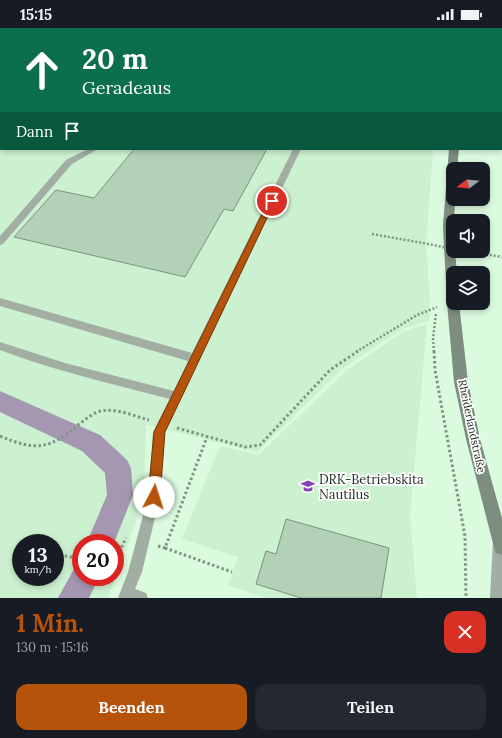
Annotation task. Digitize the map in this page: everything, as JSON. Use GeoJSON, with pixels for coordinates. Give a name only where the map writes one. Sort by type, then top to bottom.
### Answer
{"type":"FeatureCollection","features":[{"type":"Feature","properties":{"kind":"main road","name":"Rheiderlandstraße"},"geometry":{"type":"LineString","coordinates":[[451,266],[448,226],[454,150]]}},
{"type":"Feature","properties":{"kind":"main road","name":"Rheiderlandstraße"},"geometry":{"type":"LineString","coordinates":[[454,310],[462,382],[473,439],[501,544]]}},
{"type":"Feature","properties":{"kind":"lane"},"geometry":{"type":"LineString","coordinates":[[0,242],[70,162],[92,150]]}},
{"type":"Feature","properties":{"kind":"lane"},"geometry":{"type":"LineString","coordinates":[[141,598],[126,595],[134,572],[154,497],[159,432],[297,150]]}},
{"type":"Feature","properties":{"kind":"lane"},"geometry":{"type":"LineString","coordinates":[[0,302],[194,358]]}},
{"type":"Feature","properties":{"kind":"lane"},"geometry":{"type":"LineString","coordinates":[[0,346],[56,364],[176,396]]}},
{"type":"Feature","properties":{"kind":"lane"},"geometry":{"type":"LineString","coordinates":[[497,598],[501,544]]}},
{"type":"Feature","properties":{"kind":"path"},"geometry":{"type":"LineString","coordinates":[[372,234],[446,248]]}},
{"type":"Feature","properties":{"kind":"path"},"geometry":{"type":"LineString","coordinates":[[490,255],[502,257]]}},
{"type":"Feature","properties":{"kind":"path"},"geometry":{"type":"LineString","coordinates":[[0,436],[25,446],[36,447],[52,445],[99,412],[109,411],[118,412],[245,447],[260,445],[330,370],[378,338],[417,316],[437,307]]}},
{"type":"Feature","properties":{"kind":"path"},"geometry":{"type":"LineString","coordinates":[[165,548],[232,572]]}},
{"type":"Feature","properties":{"kind":"shaded area"},"geometry":{"type":"Polygon","coordinates":[[[0,150],[433,150],[426,247],[430,297],[429,321],[404,328],[345,367],[257,452],[146,425],[144,499],[124,554],[124,534],[72,534],[72,586],[112,586],[108,598],[0,598],[0,150]]]}},
{"type":"Feature","properties":{"kind":"shaded area","name":"DRK-Betriebskita Nautilus"},"geometry":{"type":"Polygon","coordinates":[[[427,324],[410,516],[417,598],[266,598],[228,585],[238,557],[182,539],[220,446],[258,455],[347,370],[404,331],[427,324]]]}},
{"type":"Feature","properties":{"kind":"building"},"geometry":{"type":"Polygon","coordinates":[[[133,150],[266,150],[233,211],[224,209],[185,277],[14,237],[56,190],[94,198],[133,150]]]}},
{"type":"Feature","properties":{"kind":"building"},"geometry":{"type":"Polygon","coordinates":[[[286,519],[389,548],[381,598],[301,598],[256,584],[266,551],[276,554],[286,519]]]}},
{"type":"Feature","properties":{"kind":"waterway"},"geometry":{"type":"LineString","coordinates":[[0,401],[91,443],[118,468],[120,495],[104,534]]}},
{"type":"Feature","properties":{"kind":"waterway"},"geometry":{"type":"LineString","coordinates":[[73,598],[80,586]]}},
{"type":"Feature","properties":{"kind":"place","name":"DRK-Betriebskita Nautilus"},"geometry":{"type":"Point","coordinates":[308,486]}},
{"type":"Feature","properties":{"kind":"route"},"geometry":{"type":"LineString","coordinates":[[154,497],[159,432],[272,201]]}}]}
